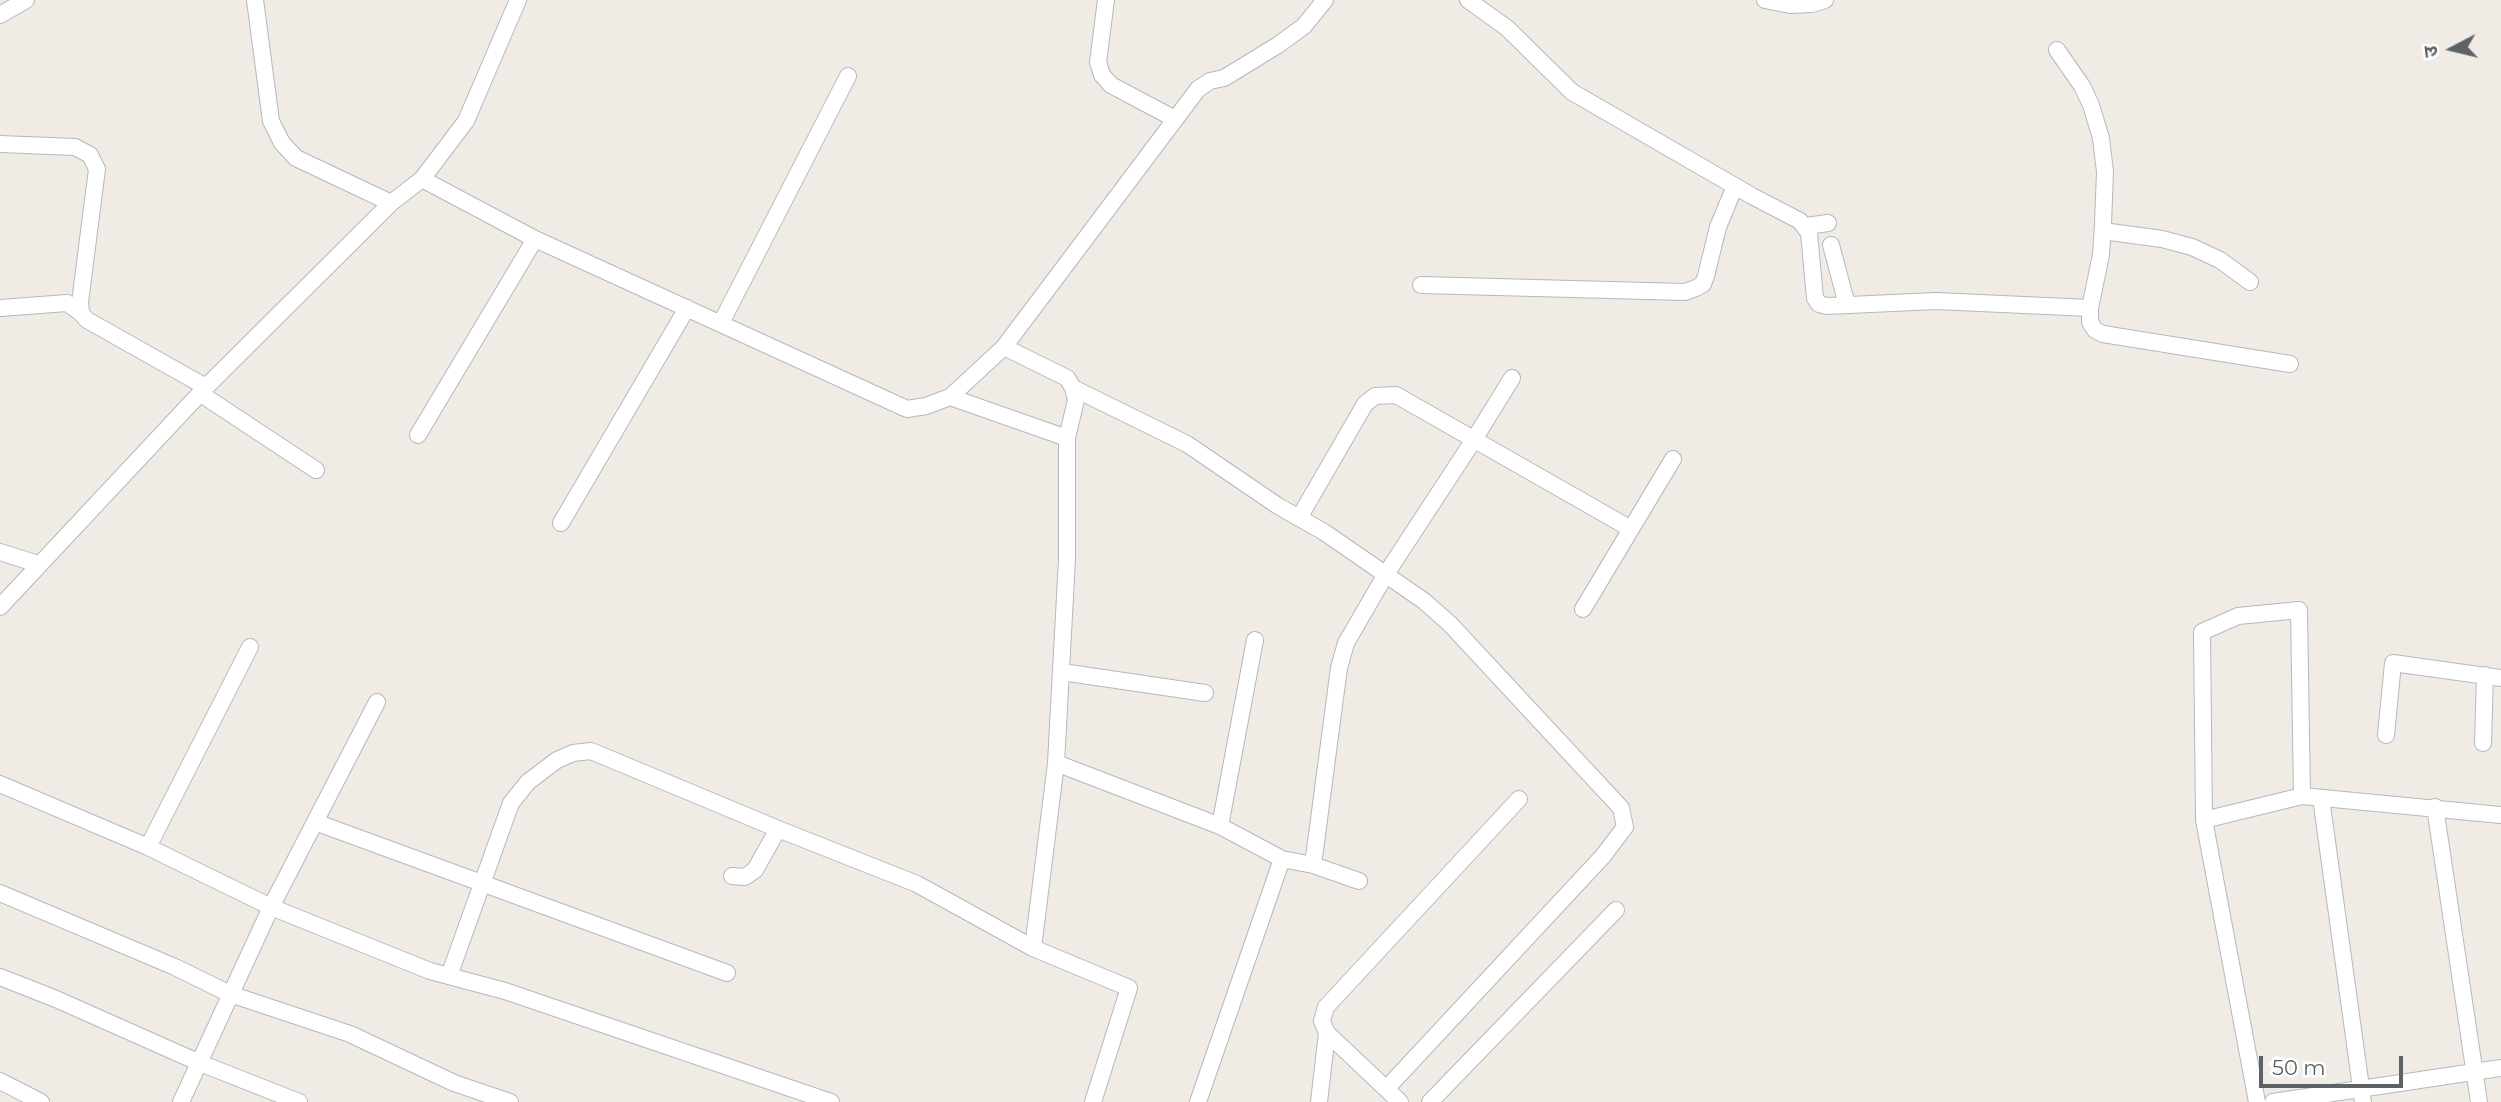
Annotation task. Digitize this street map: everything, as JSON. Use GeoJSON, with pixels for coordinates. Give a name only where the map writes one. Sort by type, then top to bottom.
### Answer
{"type":"FeatureCollection","features":[{"type":"Feature","properties":{"kind":"street"},"geometry":{"type":"LineString","coordinates":[[0,15],[26,0]]}},
{"type":"Feature","properties":{"kind":"street"},"geometry":{"type":"LineString","coordinates":[[255,0],[271,121],[282,143],[296,158],[391,203]]}},
{"type":"Feature","properties":{"kind":"street"},"geometry":{"type":"LineString","coordinates":[[0,607],[203,390],[391,203],[422,179],[466,121],[518,0]]}},
{"type":"Feature","properties":{"kind":"street"},"geometry":{"type":"LineString","coordinates":[[1106,0],[1098,62],[1102,75],[1111,85],[1175,119]]}},
{"type":"Feature","properties":{"kind":"street"},"geometry":{"type":"LineString","coordinates":[[422,179],[535,239],[907,409],[926,406],[950,397],[1004,346],[1198,89],[1210,81],[1224,78],[1278,45],[1304,26],[1325,0]]}},
{"type":"Feature","properties":{"kind":"street"},"geometry":{"type":"LineString","coordinates":[[1468,0],[1507,29],[1573,92],[1800,221],[1809,233],[1815,298],[1819,303],[1827,306],[1936,302],[2090,308]]}},
{"type":"Feature","properties":{"kind":"street"},"geometry":{"type":"LineString","coordinates":[[1765,0],[1790,5],[1825,0]]}},
{"type":"Feature","properties":{"kind":"street"},"geometry":{"type":"LineString","coordinates":[[2057,50],[2082,86],[2101,138],[2105,172],[2103,231],[2090,308],[2090,322],[2095,330],[2103,334],[2290,364]]}},
{"type":"Feature","properties":{"kind":"street"},"geometry":{"type":"LineString","coordinates":[[720,323],[848,76]]}},
{"type":"Feature","properties":{"kind":"street"},"geometry":{"type":"LineString","coordinates":[[0,144],[75,147],[90,155],[95,162],[97,169],[80,302],[81,313]]}},
{"type":"Feature","properties":{"kind":"street"},"geometry":{"type":"LineString","coordinates":[[1421,285],[1685,292],[1703,284],[1718,228],[1735,186]]}},
{"type":"Feature","properties":{"kind":"street"},"geometry":{"type":"LineString","coordinates":[[1805,226],[1828,223]]}},
{"type":"Feature","properties":{"kind":"street"},"geometry":{"type":"LineString","coordinates":[[2103,231],[2162,239],[2192,247],[2220,260],[2250,282]]}},
{"type":"Feature","properties":{"kind":"street"},"geometry":{"type":"LineString","coordinates":[[418,435],[535,239]]}},
{"type":"Feature","properties":{"kind":"street"},"geometry":{"type":"LineString","coordinates":[[1830,245],[1847,305]]}},
{"type":"Feature","properties":{"kind":"street"},"geometry":{"type":"LineString","coordinates":[[0,309],[66,303],[88,320],[203,390],[316,470]]}},
{"type":"Feature","properties":{"kind":"street"},"geometry":{"type":"LineString","coordinates":[[561,523],[687,308]]}},
{"type":"Feature","properties":{"kind":"street"},"geometry":{"type":"LineString","coordinates":[[1004,346],[1067,378],[1076,400],[1067,438],[1067,559],[1056,763],[1033,948]]}},
{"type":"Feature","properties":{"kind":"street"},"geometry":{"type":"LineString","coordinates":[[1313,865],[1339,668],[1346,643],[1386,574],[1512,378]]}},
{"type":"Feature","properties":{"kind":"street"},"geometry":{"type":"LineString","coordinates":[[1073,388],[1187,444],[1424,601],[1450,624],[1621,808],[1625,827],[1603,856],[1387,1088]]}},
{"type":"Feature","properties":{"kind":"street"},"geometry":{"type":"LineString","coordinates":[[1299,518],[1365,404],[1375,396],[1396,395],[1631,529]]}},
{"type":"Feature","properties":{"kind":"street"},"geometry":{"type":"LineString","coordinates":[[950,397],[1067,438]]}},
{"type":"Feature","properties":{"kind":"street"},"geometry":{"type":"LineString","coordinates":[[1583,610],[1672,459]]}},
{"type":"Feature","properties":{"kind":"street"},"geometry":{"type":"LineString","coordinates":[[0,552],[38,564]]}},
{"type":"Feature","properties":{"kind":"street"},"geometry":{"type":"LineString","coordinates":[[2258,1102],[2204,820],[2202,632],[2238,616],[2299,610],[2302,796]]}},
{"type":"Feature","properties":{"kind":"street"},"geometry":{"type":"LineString","coordinates":[[1220,826],[1255,640]]}},
{"type":"Feature","properties":{"kind":"street"},"geometry":{"type":"LineString","coordinates":[[148,847],[250,647]]}},
{"type":"Feature","properties":{"kind":"street"},"geometry":{"type":"LineString","coordinates":[[2386,736],[2393,663],[2493,677],[2483,743]]}},
{"type":"Feature","properties":{"kind":"street"},"geometry":{"type":"LineString","coordinates":[[1062,672],[1206,693]]}},
{"type":"Feature","properties":{"kind":"street"},"geometry":{"type":"LineString","coordinates":[[181,1102],[271,907],[377,702]]}},
{"type":"Feature","properties":{"kind":"street"},"geometry":{"type":"LineString","coordinates":[[449,976],[516,794],[557,760],[573,753],[591,751],[917,884],[1033,948],[1129,988],[1093,1102]]}},
{"type":"Feature","properties":{"kind":"street"},"geometry":{"type":"LineString","coordinates":[[1056,763],[1220,826],[1282,859],[1313,865],[1359,881]]}},
{"type":"Feature","properties":{"kind":"street"},"geometry":{"type":"LineString","coordinates":[[0,784],[148,847],[271,907],[430,971],[505,991],[831,1102]]}},
{"type":"Feature","properties":{"kind":"street"},"geometry":{"type":"LineString","coordinates":[[2204,820],[2302,796],[2501,815]]}},
{"type":"Feature","properties":{"kind":"street"},"geometry":{"type":"LineString","coordinates":[[2321,798],[2362,1096]]}},
{"type":"Feature","properties":{"kind":"street"},"geometry":{"type":"LineString","coordinates":[[1400,1102],[1328,1033],[1322,1021],[1326,1007],[1519,799]]}},
{"type":"Feature","properties":{"kind":"street"},"geometry":{"type":"LineString","coordinates":[[2435,807],[2479,1102]]}},
{"type":"Feature","properties":{"kind":"street"},"geometry":{"type":"LineString","coordinates":[[315,822],[727,973]]}},
{"type":"Feature","properties":{"kind":"street"},"geometry":{"type":"LineString","coordinates":[[732,877],[745,877],[755,870],[778,829]]}},
{"type":"Feature","properties":{"kind":"street"},"geometry":{"type":"LineString","coordinates":[[1198,1102],[1282,859]]}},
{"type":"Feature","properties":{"kind":"street"},"geometry":{"type":"LineString","coordinates":[[0,894],[174,967],[230,994],[350,1034],[454,1083],[510,1102]]}},
{"type":"Feature","properties":{"kind":"street"},"geometry":{"type":"LineString","coordinates":[[1430,1102],[1616,909]]}},
{"type":"Feature","properties":{"kind":"street"},"geometry":{"type":"LineString","coordinates":[[0,977],[200,1063],[299,1102]]}},
{"type":"Feature","properties":{"kind":"street"},"geometry":{"type":"LineString","coordinates":[[1320,1102],[1328,1033]]}},
{"type":"Feature","properties":{"kind":"street"},"geometry":{"type":"LineString","coordinates":[[2273,1102],[2362,1096],[2501,1068]]}},
{"type":"Feature","properties":{"kind":"street"},"geometry":{"type":"LineString","coordinates":[[0,1081],[41,1102]]}}]}
